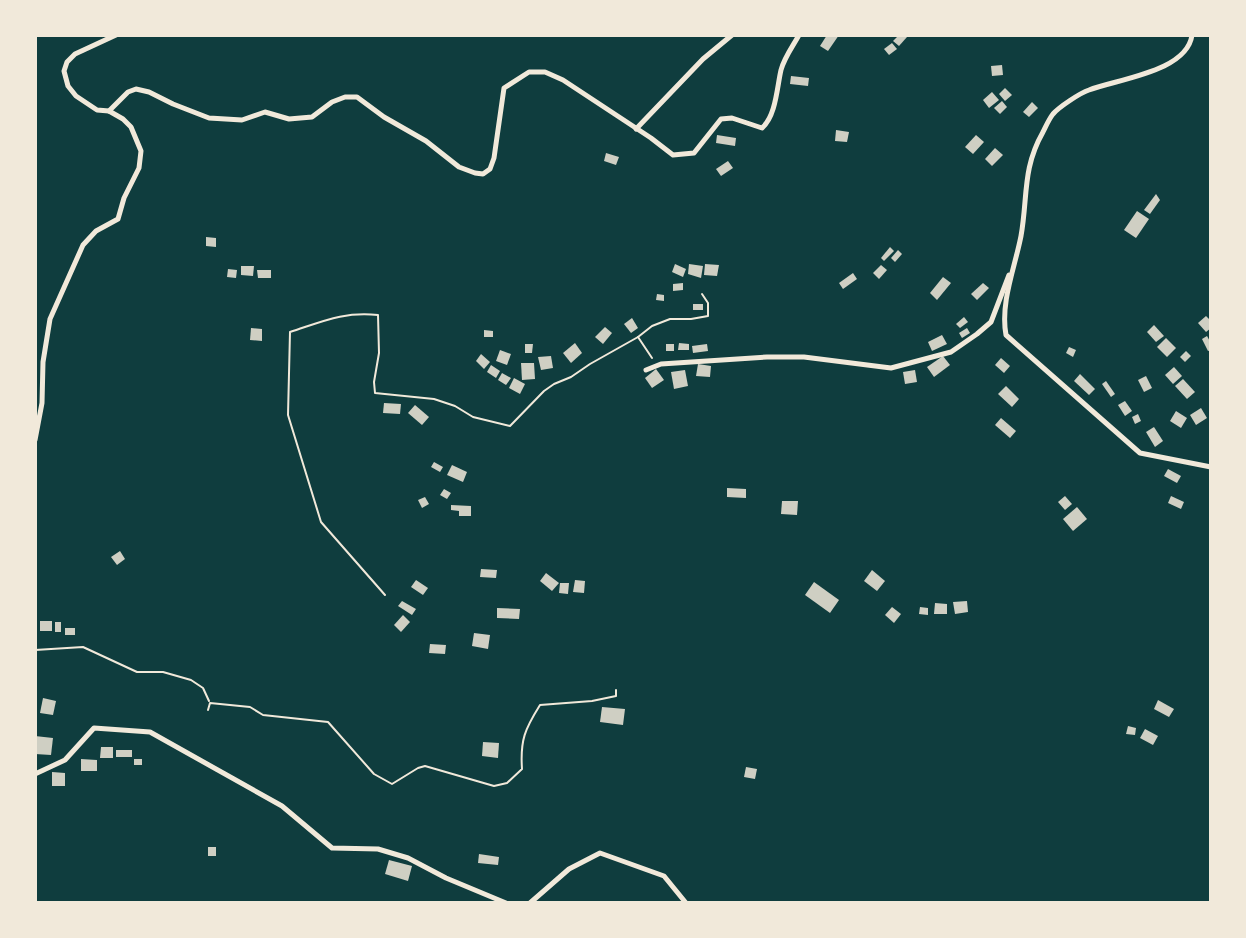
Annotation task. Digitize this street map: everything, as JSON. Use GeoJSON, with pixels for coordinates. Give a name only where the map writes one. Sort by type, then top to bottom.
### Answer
{"type":"FeatureCollection","features":[{"type":"Feature","properties":{"kind":"street"},"geometry":{"type":"LineString","coordinates":[[35,440],[42,403],[43,362],[50,319],[83,245],[96,231],[118,219],[124,198],[139,168],[141,151],[131,127],[109,111],[97,110],[76,96],[68,86],[64,71],[67,62],[75,54],[116,35]]}},
{"type":"Feature","properties":{"kind":"street"},"geometry":{"type":"LineString","coordinates":[[636,129],[703,59],[732,35]]}},
{"type":"Feature","properties":{"kind":"street"},"geometry":{"type":"LineString","coordinates":[[109,111],[128,92],[136,89],[209,118],[242,120],[265,112],[289,118],[312,117],[332,102],[345,97],[357,97],[384,117],[426,141],[459,167],[484,174],[490,169],[494,158],[504,88],[529,72],[545,72],[563,80],[673,155],[694,153],[721,119],[732,118],[762,128],[767,123],[778,93],[782,68],[799,35]]}},
{"type":"Feature","properties":{"kind":"street"},"geometry":{"type":"LineString","coordinates":[[646,370],[656,365],[768,357],[804,357],[891,368],[951,352],[991,323],[1021,236],[1028,165],[1035,146],[1054,113],[1086,90],[1156,70],[1181,56],[1191,43],[1192,35]]}},
{"type":"Feature","properties":{"kind":"street"},"geometry":{"type":"LineString","coordinates":[[1013,265],[1004,323],[1006,335],[1140,453],[1211,467]]}},
{"type":"Feature","properties":{"kind":"street"},"geometry":{"type":"LineString","coordinates":[[35,774],[65,760],[94,728],[149,732],[282,806],[332,848],[378,849],[408,858],[446,878],[506,903]]}},
{"type":"Feature","properties":{"kind":"street"},"geometry":{"type":"LineString","coordinates":[[530,903],[569,869],[600,853],[664,876],[686,903]]}},
{"type":"Feature","properties":{"kind":"path"},"geometry":{"type":"LineString","coordinates":[[385,595],[321,522],[288,415],[290,332],[335,317],[360,313],[378,315],[379,353],[375,393],[434,399],[455,406],[473,417],[510,425],[554,384],[638,337],[652,326],[670,319],[708,316],[708,303],[702,294]]}},
{"type":"Feature","properties":{"kind":"path"},"geometry":{"type":"LineString","coordinates":[[638,337],[656,365]]}},
{"type":"Feature","properties":{"kind":"path"},"geometry":{"type":"LineString","coordinates":[[35,650],[83,647],[137,672],[163,671],[191,680],[203,688],[210,703],[208,710]]}},
{"type":"Feature","properties":{"kind":"path"},"geometry":{"type":"LineString","coordinates":[[210,703],[250,707],[262,715],[328,722],[374,774],[392,784],[425,766],[494,786],[506,783],[522,769],[521,752],[527,726],[540,705],[604,699],[616,696],[616,690]]}},
{"type":"Feature","properties":{"kind":"building"},"geometry":{"type":"Polygon","coordinates":[[[827,35],[839,35],[828,51],[820,46],[827,35]]]}},
{"type":"Feature","properties":{"kind":"building"},"geometry":{"type":"Polygon","coordinates":[[[899,35],[907,37],[899,46],[893,41],[899,35]]]}},
{"type":"Feature","properties":{"kind":"building"},"geometry":{"type":"Polygon","coordinates":[[[892,43],[897,49],[889,55],[884,49],[892,43]]]}},
{"type":"Feature","properties":{"kind":"building"},"geometry":{"type":"Polygon","coordinates":[[[1002,65],[1003,75],[992,76],[991,66],[1002,65]]]}},
{"type":"Feature","properties":{"kind":"building"},"geometry":{"type":"Polygon","coordinates":[[[791,76],[809,78],[808,86],[790,84],[791,76]]]}},
{"type":"Feature","properties":{"kind":"building"},"geometry":{"type":"Polygon","coordinates":[[[1005,88],[1012,95],[1005,101],[999,94],[1005,88]]]}},
{"type":"Feature","properties":{"kind":"building"},"geometry":{"type":"Polygon","coordinates":[[[992,92],[999,100],[989,108],[983,100],[992,92]]]}},
{"type":"Feature","properties":{"kind":"building"},"geometry":{"type":"Polygon","coordinates":[[[1002,101],[1007,107],[1000,114],[994,108],[1002,101]]]}},
{"type":"Feature","properties":{"kind":"building"},"geometry":{"type":"Polygon","coordinates":[[[1032,102],[1038,108],[1029,117],[1023,112],[1032,102]]]}},
{"type":"Feature","properties":{"kind":"building"},"geometry":{"type":"Polygon","coordinates":[[[836,130],[849,132],[847,142],[835,141],[836,130]]]}},
{"type":"Feature","properties":{"kind":"building"},"geometry":{"type":"Polygon","coordinates":[[[717,135],[736,138],[735,146],[716,143],[717,135]]]}},
{"type":"Feature","properties":{"kind":"building"},"geometry":{"type":"Polygon","coordinates":[[[976,135],[984,142],[973,154],[965,147],[976,135]]]}},
{"type":"Feature","properties":{"kind":"building"},"geometry":{"type":"Polygon","coordinates":[[[995,148],[1003,155],[992,166],[985,159],[995,148]]]}},
{"type":"Feature","properties":{"kind":"building"},"geometry":{"type":"Polygon","coordinates":[[[606,153],[619,157],[616,165],[604,161],[606,153]]]}},
{"type":"Feature","properties":{"kind":"building"},"geometry":{"type":"Polygon","coordinates":[[[728,161],[733,168],[721,176],[716,169],[728,161]]]}},
{"type":"Feature","properties":{"kind":"building"},"geometry":{"type":"Polygon","coordinates":[[[1156,194],[1160,200],[1150,214],[1144,210],[1156,194]]]}},
{"type":"Feature","properties":{"kind":"building"},"geometry":{"type":"Polygon","coordinates":[[[1137,211],[1149,219],[1136,238],[1124,230],[1137,211]]]}},
{"type":"Feature","properties":{"kind":"building"},"geometry":{"type":"Polygon","coordinates":[[[206,237],[216,238],[216,247],[206,246],[206,237]]]}},
{"type":"Feature","properties":{"kind":"building"},"geometry":{"type":"Polygon","coordinates":[[[890,247],[894,251],[884,261],[881,258],[890,247]]]}},
{"type":"Feature","properties":{"kind":"building"},"geometry":{"type":"Polygon","coordinates":[[[898,250],[902,254],[895,262],[891,258],[898,250]]]}},
{"type":"Feature","properties":{"kind":"building"},"geometry":{"type":"Polygon","coordinates":[[[675,264],[686,269],[683,277],[672,272],[675,264]]]}},
{"type":"Feature","properties":{"kind":"building"},"geometry":{"type":"Polygon","coordinates":[[[689,264],[703,266],[701,278],[688,274],[689,264]]]}},
{"type":"Feature","properties":{"kind":"building"},"geometry":{"type":"Polygon","coordinates":[[[705,264],[719,265],[717,276],[704,275],[705,264]]]}},
{"type":"Feature","properties":{"kind":"building"},"geometry":{"type":"Polygon","coordinates":[[[881,265],[887,270],[879,279],[873,273],[881,265]]]}},
{"type":"Feature","properties":{"kind":"building"},"geometry":{"type":"Polygon","coordinates":[[[241,266],[254,266],[253,276],[241,275],[241,266]]]}},
{"type":"Feature","properties":{"kind":"building"},"geometry":{"type":"Polygon","coordinates":[[[228,269],[237,270],[236,278],[227,277],[228,269]]]}},
{"type":"Feature","properties":{"kind":"building"},"geometry":{"type":"Polygon","coordinates":[[[257,270],[271,270],[271,278],[258,278],[257,270]]]}},
{"type":"Feature","properties":{"kind":"building"},"geometry":{"type":"Polygon","coordinates":[[[853,273],[857,279],[843,289],[839,283],[853,273]]]}},
{"type":"Feature","properties":{"kind":"building"},"geometry":{"type":"Polygon","coordinates":[[[943,277],[951,283],[937,300],[930,293],[943,277]]]}},
{"type":"Feature","properties":{"kind":"building"},"geometry":{"type":"Polygon","coordinates":[[[683,283],[683,290],[673,291],[673,284],[683,283]]]}},
{"type":"Feature","properties":{"kind":"building"},"geometry":{"type":"Polygon","coordinates":[[[983,283],[989,288],[977,300],[971,294],[983,283]]]}},
{"type":"Feature","properties":{"kind":"building"},"geometry":{"type":"Polygon","coordinates":[[[657,294],[664,295],[664,301],[656,300],[657,294]]]}},
{"type":"Feature","properties":{"kind":"building"},"geometry":{"type":"Polygon","coordinates":[[[693,304],[703,304],[703,310],[693,310],[693,304]]]}},
{"type":"Feature","properties":{"kind":"building"},"geometry":{"type":"Polygon","coordinates":[[[1206,316],[1211,321],[1211,328],[1206,332],[1198,323],[1206,316]]]}},
{"type":"Feature","properties":{"kind":"building"},"geometry":{"type":"Polygon","coordinates":[[[964,317],[968,322],[960,328],[956,324],[964,317]]]}},
{"type":"Feature","properties":{"kind":"building"},"geometry":{"type":"Polygon","coordinates":[[[632,318],[638,328],[631,333],[624,324],[632,318]]]}},
{"type":"Feature","properties":{"kind":"building"},"geometry":{"type":"Polygon","coordinates":[[[1154,325],[1164,336],[1156,342],[1147,332],[1154,325]]]}},
{"type":"Feature","properties":{"kind":"building"},"geometry":{"type":"Polygon","coordinates":[[[605,327],[612,333],[603,344],[595,337],[605,327]]]}},
{"type":"Feature","properties":{"kind":"building"},"geometry":{"type":"Polygon","coordinates":[[[251,328],[262,329],[262,341],[250,340],[251,328]]]}},
{"type":"Feature","properties":{"kind":"building"},"geometry":{"type":"Polygon","coordinates":[[[967,328],[970,333],[962,338],[959,333],[967,328]]]}},
{"type":"Feature","properties":{"kind":"building"},"geometry":{"type":"Polygon","coordinates":[[[484,330],[493,331],[493,337],[484,337],[484,330]]]}},
{"type":"Feature","properties":{"kind":"building"},"geometry":{"type":"Polygon","coordinates":[[[942,335],[947,344],[932,351],[928,342],[942,335]]]}},
{"type":"Feature","properties":{"kind":"building"},"geometry":{"type":"Polygon","coordinates":[[[1207,336],[1211,343],[1211,350],[1208,351],[1202,339],[1207,336]]]}},
{"type":"Feature","properties":{"kind":"building"},"geometry":{"type":"Polygon","coordinates":[[[1166,338],[1176,348],[1167,357],[1157,347],[1166,338]]]}},
{"type":"Feature","properties":{"kind":"building"},"geometry":{"type":"Polygon","coordinates":[[[575,343],[582,353],[571,363],[563,353],[575,343]]]}},
{"type":"Feature","properties":{"kind":"building"},"geometry":{"type":"Polygon","coordinates":[[[679,343],[689,344],[689,350],[678,350],[679,343]]]}},
{"type":"Feature","properties":{"kind":"building"},"geometry":{"type":"Polygon","coordinates":[[[525,344],[533,344],[532,353],[525,353],[525,344]]]}},
{"type":"Feature","properties":{"kind":"building"},"geometry":{"type":"Polygon","coordinates":[[[666,344],[674,344],[674,351],[666,351],[666,344]]]}},
{"type":"Feature","properties":{"kind":"building"},"geometry":{"type":"Polygon","coordinates":[[[707,344],[708,351],[693,353],[692,346],[707,344]]]}},
{"type":"Feature","properties":{"kind":"building"},"geometry":{"type":"Polygon","coordinates":[[[1069,347],[1076,350],[1073,357],[1066,353],[1069,347]]]}},
{"type":"Feature","properties":{"kind":"building"},"geometry":{"type":"Polygon","coordinates":[[[500,350],[511,354],[507,365],[496,361],[500,350]]]}},
{"type":"Feature","properties":{"kind":"building"},"geometry":{"type":"Polygon","coordinates":[[[1186,351],[1191,356],[1185,362],[1180,357],[1186,351]]]}},
{"type":"Feature","properties":{"kind":"building"},"geometry":{"type":"Polygon","coordinates":[[[481,354],[490,362],[484,369],[476,361],[481,354]]]}},
{"type":"Feature","properties":{"kind":"building"},"geometry":{"type":"Polygon","coordinates":[[[551,356],[553,368],[541,370],[538,357],[551,356]]]}},
{"type":"Feature","properties":{"kind":"building"},"geometry":{"type":"Polygon","coordinates":[[[943,356],[950,365],[934,377],[927,367],[943,356]]]}},
{"type":"Feature","properties":{"kind":"building"},"geometry":{"type":"Polygon","coordinates":[[[1001,358],[1010,366],[1004,373],[995,365],[1001,358]]]}},
{"type":"Feature","properties":{"kind":"building"},"geometry":{"type":"Polygon","coordinates":[[[521,363],[534,363],[535,379],[522,380],[521,363]]]}},
{"type":"Feature","properties":{"kind":"building"},"geometry":{"type":"Polygon","coordinates":[[[698,364],[711,366],[710,377],[696,376],[698,364]]]}},
{"type":"Feature","properties":{"kind":"building"},"geometry":{"type":"Polygon","coordinates":[[[491,365],[500,371],[496,378],[487,372],[491,365]]]}},
{"type":"Feature","properties":{"kind":"building"},"geometry":{"type":"Polygon","coordinates":[[[1174,367],[1182,376],[1173,384],[1165,375],[1174,367]]]}},
{"type":"Feature","properties":{"kind":"building"},"geometry":{"type":"Polygon","coordinates":[[[656,369],[664,380],[652,388],[645,378],[656,369]]]}},
{"type":"Feature","properties":{"kind":"building"},"geometry":{"type":"Polygon","coordinates":[[[685,370],[688,386],[674,389],[671,372],[685,370]]]}},
{"type":"Feature","properties":{"kind":"building"},"geometry":{"type":"Polygon","coordinates":[[[915,370],[917,382],[905,384],[903,372],[915,370]]]}},
{"type":"Feature","properties":{"kind":"building"},"geometry":{"type":"Polygon","coordinates":[[[502,373],[511,378],[506,385],[498,380],[502,373]]]}},
{"type":"Feature","properties":{"kind":"building"},"geometry":{"type":"Polygon","coordinates":[[[1080,374],[1095,389],[1089,395],[1074,381],[1080,374]]]}},
{"type":"Feature","properties":{"kind":"building"},"geometry":{"type":"Polygon","coordinates":[[[1146,376],[1152,388],[1144,392],[1138,380],[1146,376]]]}},
{"type":"Feature","properties":{"kind":"building"},"geometry":{"type":"Polygon","coordinates":[[[514,378],[525,384],[520,394],[509,388],[514,378]]]}},
{"type":"Feature","properties":{"kind":"building"},"geometry":{"type":"Polygon","coordinates":[[[1183,379],[1195,392],[1187,399],[1175,386],[1183,379]]]}},
{"type":"Feature","properties":{"kind":"building"},"geometry":{"type":"Polygon","coordinates":[[[1106,381],[1115,394],[1111,397],[1102,384],[1106,381]]]}},
{"type":"Feature","properties":{"kind":"building"},"geometry":{"type":"Polygon","coordinates":[[[1006,386],[1019,399],[1012,407],[998,394],[1006,386]]]}},
{"type":"Feature","properties":{"kind":"building"},"geometry":{"type":"Polygon","coordinates":[[[1125,401],[1132,411],[1125,416],[1118,405],[1125,401]]]}},
{"type":"Feature","properties":{"kind":"building"},"geometry":{"type":"Polygon","coordinates":[[[384,403],[401,404],[400,414],[383,413],[384,403]]]}},
{"type":"Feature","properties":{"kind":"building"},"geometry":{"type":"Polygon","coordinates":[[[415,405],[429,417],[422,425],[408,413],[415,405]]]}},
{"type":"Feature","properties":{"kind":"building"},"geometry":{"type":"Polygon","coordinates":[[[1201,408],[1207,418],[1196,425],[1190,415],[1201,408]]]}},
{"type":"Feature","properties":{"kind":"building"},"geometry":{"type":"Polygon","coordinates":[[[1176,411],[1187,418],[1181,428],[1170,421],[1176,411]]]}},
{"type":"Feature","properties":{"kind":"building"},"geometry":{"type":"Polygon","coordinates":[[[1138,414],[1141,421],[1135,424],[1132,417],[1138,414]]]}},
{"type":"Feature","properties":{"kind":"building"},"geometry":{"type":"Polygon","coordinates":[[[1001,418],[1016,431],[1010,438],[995,425],[1001,418]]]}},
{"type":"Feature","properties":{"kind":"building"},"geometry":{"type":"Polygon","coordinates":[[[1154,427],[1163,441],[1155,447],[1146,432],[1154,427]]]}},
{"type":"Feature","properties":{"kind":"building"},"geometry":{"type":"Polygon","coordinates":[[[434,462],[443,467],[440,472],[431,467],[434,462]]]}},
{"type":"Feature","properties":{"kind":"building"},"geometry":{"type":"Polygon","coordinates":[[[452,465],[467,472],[463,482],[447,475],[452,465]]]}},
{"type":"Feature","properties":{"kind":"building"},"geometry":{"type":"Polygon","coordinates":[[[1168,469],[1181,476],[1177,483],[1164,476],[1168,469]]]}},
{"type":"Feature","properties":{"kind":"building"},"geometry":{"type":"Polygon","coordinates":[[[727,488],[746,489],[746,498],[727,497],[727,488]]]}},
{"type":"Feature","properties":{"kind":"building"},"geometry":{"type":"Polygon","coordinates":[[[444,489],[451,493],[447,499],[440,495],[444,489]]]}},
{"type":"Feature","properties":{"kind":"building"},"geometry":{"type":"Polygon","coordinates":[[[1065,496],[1072,504],[1065,510],[1058,502],[1065,496]]]}},
{"type":"Feature","properties":{"kind":"building"},"geometry":{"type":"Polygon","coordinates":[[[1171,496],[1184,502],[1181,509],[1168,503],[1171,496]]]}},
{"type":"Feature","properties":{"kind":"building"},"geometry":{"type":"Polygon","coordinates":[[[425,497],[429,504],[422,508],[418,500],[425,497]]]}},
{"type":"Feature","properties":{"kind":"building"},"geometry":{"type":"Polygon","coordinates":[[[782,501],[798,501],[797,515],[781,514],[782,501]]]}},
{"type":"Feature","properties":{"kind":"building"},"geometry":{"type":"Polygon","coordinates":[[[451,505],[471,506],[471,516],[459,516],[459,511],[451,510],[451,505]]]}},
{"type":"Feature","properties":{"kind":"building"},"geometry":{"type":"Polygon","coordinates":[[[1077,507],[1087,519],[1073,531],[1063,519],[1077,507]]]}},
{"type":"Feature","properties":{"kind":"building"},"geometry":{"type":"Polygon","coordinates":[[[120,551],[125,559],[117,565],[111,557],[120,551]]]}},
{"type":"Feature","properties":{"kind":"building"},"geometry":{"type":"Polygon","coordinates":[[[481,569],[497,570],[496,578],[480,577],[481,569]]]}},
{"type":"Feature","properties":{"kind":"building"},"geometry":{"type":"Polygon","coordinates":[[[872,570],[885,581],[877,591],[864,581],[872,570]]]}},
{"type":"Feature","properties":{"kind":"building"},"geometry":{"type":"Polygon","coordinates":[[[546,573],[559,583],[552,591],[540,581],[546,573]]]}},
{"type":"Feature","properties":{"kind":"building"},"geometry":{"type":"Polygon","coordinates":[[[416,580],[428,588],[423,595],[411,587],[416,580]]]}},
{"type":"Feature","properties":{"kind":"building"},"geometry":{"type":"Polygon","coordinates":[[[575,580],[585,581],[584,593],[573,592],[575,580]]]}},
{"type":"Feature","properties":{"kind":"building"},"geometry":{"type":"Polygon","coordinates":[[[814,582],[839,600],[830,613],[805,595],[814,582]]]}},
{"type":"Feature","properties":{"kind":"building"},"geometry":{"type":"Polygon","coordinates":[[[560,583],[569,583],[568,594],[559,593],[560,583]]]}},
{"type":"Feature","properties":{"kind":"building"},"geometry":{"type":"Polygon","coordinates":[[[402,601],[416,609],[412,615],[398,606],[402,601]]]}},
{"type":"Feature","properties":{"kind":"building"},"geometry":{"type":"Polygon","coordinates":[[[967,601],[968,612],[955,614],[953,602],[967,601]]]}},
{"type":"Feature","properties":{"kind":"building"},"geometry":{"type":"Polygon","coordinates":[[[935,603],[947,604],[947,614],[934,614],[935,603]]]}},
{"type":"Feature","properties":{"kind":"building"},"geometry":{"type":"Polygon","coordinates":[[[892,607],[901,614],[894,623],[885,615],[892,607]]]}},
{"type":"Feature","properties":{"kind":"building"},"geometry":{"type":"Polygon","coordinates":[[[920,607],[928,608],[928,615],[919,614],[920,607]]]}},
{"type":"Feature","properties":{"kind":"building"},"geometry":{"type":"Polygon","coordinates":[[[497,608],[520,609],[519,619],[497,618],[497,608]]]}},
{"type":"Feature","properties":{"kind":"building"},"geometry":{"type":"Polygon","coordinates":[[[403,615],[410,622],[401,632],[394,625],[403,615]]]}},
{"type":"Feature","properties":{"kind":"building"},"geometry":{"type":"Polygon","coordinates":[[[40,621],[52,621],[52,631],[40,631],[40,621]]]}},
{"type":"Feature","properties":{"kind":"building"},"geometry":{"type":"Polygon","coordinates":[[[55,622],[61,622],[61,632],[55,632],[55,622]]]}},
{"type":"Feature","properties":{"kind":"building"},"geometry":{"type":"Polygon","coordinates":[[[65,628],[75,628],[75,635],[65,635],[65,628]]]}},
{"type":"Feature","properties":{"kind":"building"},"geometry":{"type":"Polygon","coordinates":[[[474,633],[490,635],[488,649],[472,646],[474,633]]]}},
{"type":"Feature","properties":{"kind":"building"},"geometry":{"type":"Polygon","coordinates":[[[430,644],[446,645],[445,654],[429,653],[430,644]]]}},
{"type":"Feature","properties":{"kind":"building"},"geometry":{"type":"Polygon","coordinates":[[[43,698],[56,701],[53,715],[40,713],[43,698]]]}},
{"type":"Feature","properties":{"kind":"building"},"geometry":{"type":"Polygon","coordinates":[[[1158,700],[1174,709],[1169,717],[1154,709],[1158,700]]]}},
{"type":"Feature","properties":{"kind":"building"},"geometry":{"type":"Polygon","coordinates":[[[602,707],[625,709],[623,725],[600,722],[602,707]]]}},
{"type":"Feature","properties":{"kind":"building"},"geometry":{"type":"Polygon","coordinates":[[[1128,726],[1136,728],[1135,735],[1126,734],[1128,726]]]}},
{"type":"Feature","properties":{"kind":"building"},"geometry":{"type":"Polygon","coordinates":[[[1145,729],[1158,736],[1153,745],[1140,738],[1145,729]]]}},
{"type":"Feature","properties":{"kind":"building"},"geometry":{"type":"Polygon","coordinates":[[[35,736],[53,738],[51,755],[35,754],[35,736]]]}},
{"type":"Feature","properties":{"kind":"building"},"geometry":{"type":"Polygon","coordinates":[[[483,742],[499,743],[498,758],[482,756],[483,742]]]}},
{"type":"Feature","properties":{"kind":"building"},"geometry":{"type":"Polygon","coordinates":[[[101,747],[113,747],[113,758],[100,758],[101,747]]]}},
{"type":"Feature","properties":{"kind":"building"},"geometry":{"type":"Polygon","coordinates":[[[116,750],[132,750],[132,757],[116,757],[116,750]]]}},
{"type":"Feature","properties":{"kind":"building"},"geometry":{"type":"Polygon","coordinates":[[[81,759],[97,760],[97,771],[81,771],[81,759]]]}},
{"type":"Feature","properties":{"kind":"building"},"geometry":{"type":"Polygon","coordinates":[[[134,759],[142,759],[142,765],[134,765],[134,759]]]}},
{"type":"Feature","properties":{"kind":"building"},"geometry":{"type":"Polygon","coordinates":[[[746,767],[757,769],[755,779],[744,777],[746,767]]]}},
{"type":"Feature","properties":{"kind":"building"},"geometry":{"type":"Polygon","coordinates":[[[52,772],[65,773],[65,786],[52,786],[52,772]]]}},
{"type":"Feature","properties":{"kind":"building"},"geometry":{"type":"Polygon","coordinates":[[[208,847],[216,847],[216,856],[208,856],[208,847]]]}},
{"type":"Feature","properties":{"kind":"building"},"geometry":{"type":"Polygon","coordinates":[[[479,854],[499,857],[498,865],[478,863],[479,854]]]}},
{"type":"Feature","properties":{"kind":"building"},"geometry":{"type":"Polygon","coordinates":[[[389,860],[412,866],[408,881],[385,874],[389,860]]]}}]}
